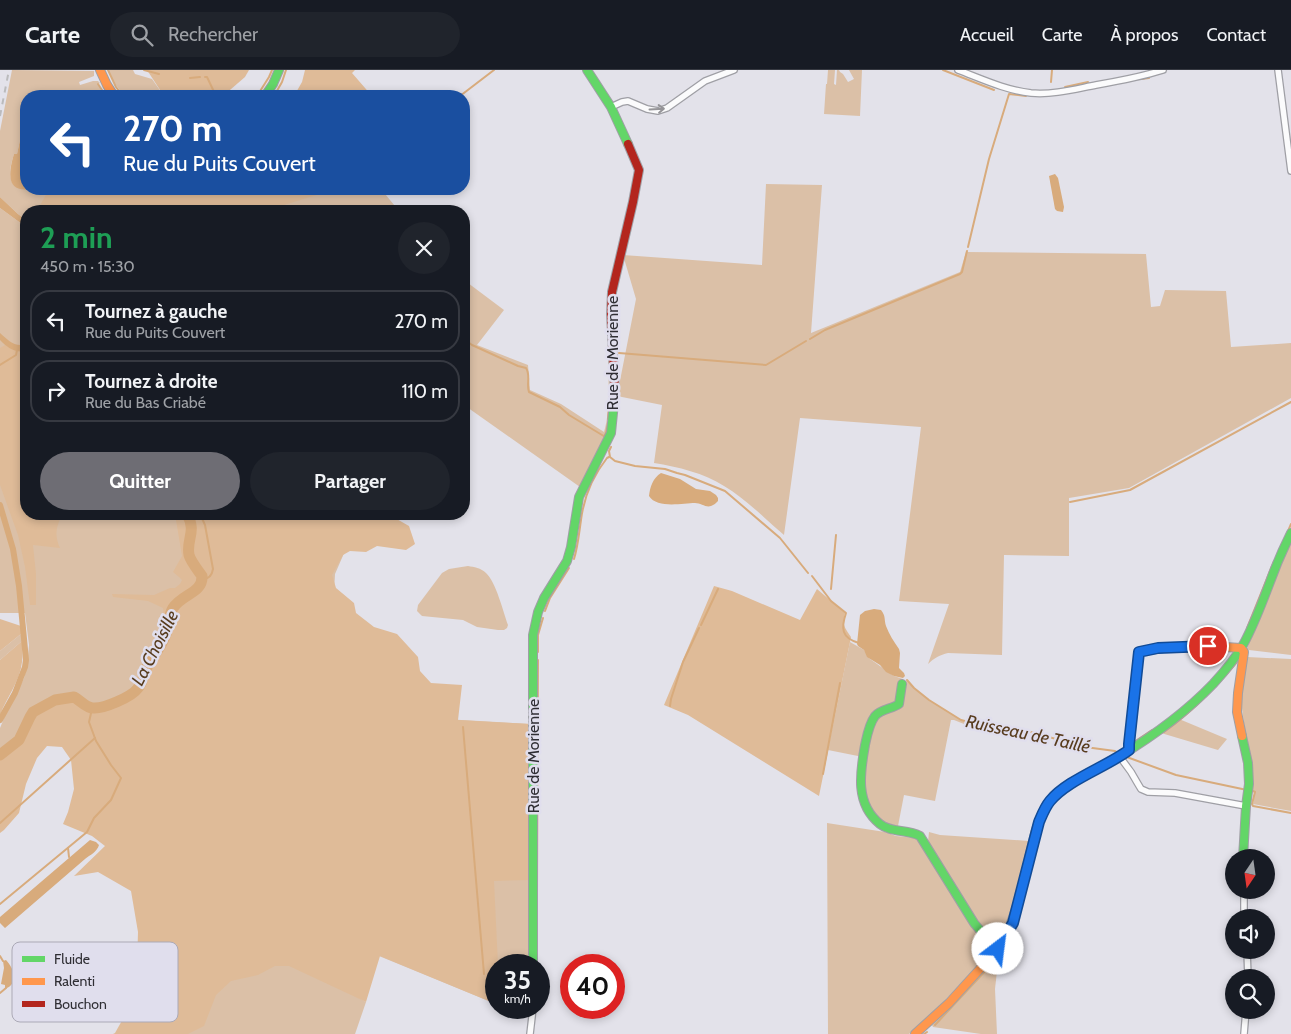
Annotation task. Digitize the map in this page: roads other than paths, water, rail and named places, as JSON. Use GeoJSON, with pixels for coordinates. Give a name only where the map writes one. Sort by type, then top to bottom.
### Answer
{"type":"FeatureCollection","features":[{"type":"Feature","properties":{"kind":"street"},"geometry":{"type":"LineString","coordinates":[[100,70],[111,90]]}},
{"type":"Feature","properties":{"kind":"street"},"geometry":{"type":"LineString","coordinates":[[269,90],[278,70]]}},
{"type":"Feature","properties":{"kind":"street","name":"Rue de Morienne"},"geometry":{"type":"LineString","coordinates":[[533,954],[533,635],[538,612],[544,598],[567,560],[579,497],[611,433],[615,391],[611,314],[612,292],[639,170],[611,107],[588,70]]}},
{"type":"Feature","properties":{"kind":"street"},"geometry":{"type":"LineString","coordinates":[[611,107],[622,102],[628,102],[647,109],[658,110],[667,108],[705,81],[734,70]]}},
{"type":"Feature","properties":{"kind":"street"},"geometry":{"type":"LineString","coordinates":[[958,70],[1001,87],[1046,94],[1164,70]]}},
{"type":"Feature","properties":{"kind":"street"},"geometry":{"type":"LineString","coordinates":[[1278,70],[1291,171]]}},
{"type":"Feature","properties":{"kind":"street"},"geometry":{"type":"LineString","coordinates":[[915,1034],[949,1003],[1002,943],[1013,923],[1039,822],[1050,801],[1058,792],[1123,754],[1177,717],[1197,700],[1230,664],[1249,634],[1291,533]]}},
{"type":"Feature","properties":{"kind":"street"},"geometry":{"type":"LineString","coordinates":[[1123,754],[1129,744],[1139,652],[1158,648],[1208,646],[1241,648]]}},
{"type":"Feature","properties":{"kind":"street"},"geometry":{"type":"LineString","coordinates":[[1241,648],[1244,652],[1238,693],[1238,712],[1246,755],[1249,792],[1246,806],[1244,849]]}},
{"type":"Feature","properties":{"kind":"street"},"geometry":{"type":"LineString","coordinates":[[902,684],[898,704],[874,716],[868,732],[860,777],[863,800],[868,811],[880,825],[920,836],[974,923],[992,941],[1002,943]]}},
{"type":"Feature","properties":{"kind":"street"},"geometry":{"type":"LineString","coordinates":[[1123,754],[1141,789],[1148,792],[1175,793],[1246,806]]}},
{"type":"Feature","properties":{"kind":"street"},"geometry":{"type":"LineString","coordinates":[[530,1034],[532,1019]]}},
{"type":"Feature","properties":{"kind":"street"},"geometry":{"type":"LineString","coordinates":[[1244,1034],[1245,1019]]}},
{"type":"Feature","properties":{"kind":"waterway"},"geometry":{"type":"LineString","coordinates":[[108,70],[118,90]]}},
{"type":"Feature","properties":{"kind":"waterway"},"geometry":{"type":"LineString","coordinates":[[144,70],[159,74]]}},
{"type":"Feature","properties":{"kind":"waterway"},"geometry":{"type":"LineString","coordinates":[[261,90],[272,70]]}},
{"type":"Feature","properties":{"kind":"waterway"},"geometry":{"type":"LineString","coordinates":[[277,90],[286,70]]}},
{"type":"Feature","properties":{"kind":"waterway"},"geometry":{"type":"LineString","coordinates":[[468,90],[494,70]]}},
{"type":"Feature","properties":{"kind":"waterway"},"geometry":{"type":"LineString","coordinates":[[943,70],[994,90]]}},
{"type":"Feature","properties":{"kind":"waterway"},"geometry":{"type":"LineString","coordinates":[[1051,82],[1052,70]]}},
{"type":"Feature","properties":{"kind":"waterway"},"geometry":{"type":"LineString","coordinates":[[190,78],[200,77]]}},
{"type":"Feature","properties":{"kind":"waterway"},"geometry":{"type":"LineString","coordinates":[[205,77],[207,77],[213,90]]}},
{"type":"Feature","properties":{"kind":"waterway"},"geometry":{"type":"LineString","coordinates":[[1141,79],[1149,78]]}},
{"type":"Feature","properties":{"kind":"waterway"},"geometry":{"type":"LineString","coordinates":[[1065,87],[1088,82]]}},
{"type":"Feature","properties":{"kind":"waterway"},"geometry":{"type":"LineString","coordinates":[[98,84],[102,90]]}},
{"type":"Feature","properties":{"kind":"waterway"},"geometry":{"type":"LineString","coordinates":[[968,247],[989,159],[1009,94],[1026,96]]}},
{"type":"Feature","properties":{"kind":"waterway"},"geometry":{"type":"LineString","coordinates":[[1032,96],[1046,96]]}},
{"type":"Feature","properties":{"kind":"waterway"},"geometry":{"type":"LineString","coordinates":[[810,339],[825,330],[960,274],[967,251]]}},
{"type":"Feature","properties":{"kind":"waterway"},"geometry":{"type":"LineString","coordinates":[[619,353],[766,365],[806,341]]}},
{"type":"Feature","properties":{"kind":"waterway","name":"Ruisseau de Taillé"},"geometry":{"type":"LineString","coordinates":[[470,344],[526,368],[529,392],[560,407],[569,415],[607,438]]}},
{"type":"Feature","properties":{"kind":"waterway"},"geometry":{"type":"LineString","coordinates":[[0,365],[16,355],[17,350]]}},
{"type":"Feature","properties":{"kind":"waterway"},"geometry":{"type":"LineString","coordinates":[[608,419],[611,380]]}},
{"type":"Feature","properties":{"kind":"waterway"},"geometry":{"type":"LineString","coordinates":[[1070,502],[1130,490],[1291,402]]}},
{"type":"Feature","properties":{"kind":"waterway"},"geometry":{"type":"LineString","coordinates":[[604,436],[608,424]]}},
{"type":"Feature","properties":{"kind":"waterway","name":"Ruisseau de Taillé"},"geometry":{"type":"LineString","coordinates":[[611,447],[609,451],[610,457],[615,461],[635,466],[665,469],[725,491],[780,538],[808,573]]}},
{"type":"Feature","properties":{"kind":"waterway"},"geometry":{"type":"LineString","coordinates":[[574,559],[582,511],[587,495],[597,472],[609,457]]}},
{"type":"Feature","properties":{"kind":"waterway"},"geometry":{"type":"LineString","coordinates":[[0,505],[13,549],[19,586],[26,660],[15,693],[0,720]]}},
{"type":"Feature","properties":{"kind":"waterway","name":"La Choisille"},"geometry":{"type":"LineString","coordinates":[[0,755],[19,740],[33,712],[55,700],[74,697],[88,707],[98,708],[124,699],[138,688],[147,667],[164,638],[173,608],[181,599],[196,590],[201,582],[202,576],[189,555],[190,520]]}},
{"type":"Feature","properties":{"kind":"waterway"},"geometry":{"type":"LineString","coordinates":[[203,520],[213,569],[210,576],[203,579]]}},
{"type":"Feature","properties":{"kind":"waterway"},"geometry":{"type":"LineString","coordinates":[[1286,536],[1291,524]]}},
{"type":"Feature","properties":{"kind":"waterway"},"geometry":{"type":"LineString","coordinates":[[831,589],[836,535]]}},
{"type":"Feature","properties":{"kind":"waterway"},"geometry":{"type":"LineString","coordinates":[[1247,628],[1274,561]]}},
{"type":"Feature","properties":{"kind":"waterway"},"geometry":{"type":"LineString","coordinates":[[545,611],[550,598],[569,568]]}},
{"type":"Feature","properties":{"kind":"waterway","name":"Ruisseau de Taillé"},"geometry":{"type":"LineString","coordinates":[[812,576],[831,601],[846,613],[843,623],[844,632],[853,641],[859,643]]}},
{"type":"Feature","properties":{"kind":"waterway"},"geometry":{"type":"LineString","coordinates":[[701,625],[718,589]]}},
{"type":"Feature","properties":{"kind":"waterway"},"geometry":{"type":"LineString","coordinates":[[538,652],[538,635],[543,618]]}},
{"type":"Feature","properties":{"kind":"waterway"},"geometry":{"type":"LineString","coordinates":[[670,706],[683,662],[699,628]]}},
{"type":"Feature","properties":{"kind":"waterway"},"geometry":{"type":"LineString","coordinates":[[537,893],[538,660]]}},
{"type":"Feature","properties":{"kind":"waterway"},"geometry":{"type":"LineString","coordinates":[[1164,732],[1203,700],[1237,662]]}},
{"type":"Feature","properties":{"kind":"waterway","name":"Ruisseau de Taillé"},"geometry":{"type":"LineString","coordinates":[[907,680],[929,700],[961,720],[991,728],[1016,728],[1085,747],[1115,751],[1120,754]]}},
{"type":"Feature","properties":{"kind":"waterway"},"geometry":{"type":"LineString","coordinates":[[823,774],[840,683]]}},
{"type":"Feature","properties":{"kind":"waterway"},"geometry":{"type":"LineString","coordinates":[[0,904],[87,832],[94,818],[111,800],[121,778],[96,741],[89,722],[92,709]]}},
{"type":"Feature","properties":{"kind":"waterway"},"geometry":{"type":"LineString","coordinates":[[463,727],[484,974]]}},
{"type":"Feature","properties":{"kind":"waterway"},"geometry":{"type":"LineString","coordinates":[[1134,742],[1152,730]]}},
{"type":"Feature","properties":{"kind":"waterway"},"geometry":{"type":"LineString","coordinates":[[0,823],[95,738]]}},
{"type":"Feature","properties":{"kind":"waterway","name":"Ruisseau de Taillé"},"geometry":{"type":"LineString","coordinates":[[1124,756],[1176,775],[1247,790]]}},
{"type":"Feature","properties":{"kind":"waterway","name":"Ruisseau de Taillé"},"geometry":{"type":"LineString","coordinates":[[1253,791],[1255,792],[1253,806],[1291,813]]}},
{"type":"Feature","properties":{"kind":"waterway"},"geometry":{"type":"LineString","coordinates":[[68,848],[69,857]]}},
{"type":"Feature","properties":{"kind":"waterway"},"geometry":{"type":"LineString","coordinates":[[1016,898],[1024,867]]}},
{"type":"Feature","properties":{"kind":"waterway"},"geometry":{"type":"LineString","coordinates":[[537,898],[537,954]]}},
{"type":"Feature","properties":{"kind":"waterway"},"geometry":{"type":"LineString","coordinates":[[1002,951],[1014,931],[1020,913]]}},
{"type":"Feature","properties":{"kind":"waterway"},"geometry":{"type":"LineString","coordinates":[[991,936],[1001,938]]}},
{"type":"Feature","properties":{"kind":"waterway"},"geometry":{"type":"LineString","coordinates":[[0,956],[3,961]]}},
{"type":"Feature","properties":{"kind":"waterway"},"geometry":{"type":"LineString","coordinates":[[935,1025],[988,968]]}},
{"type":"Feature","properties":{"kind":"waterway"},"geometry":{"type":"LineString","coordinates":[[0,993],[6,988]]}},
{"type":"Feature","properties":{"kind":"railway"},"geometry":{"type":"LineString","coordinates":[[0,116],[9,70]]}}]}
